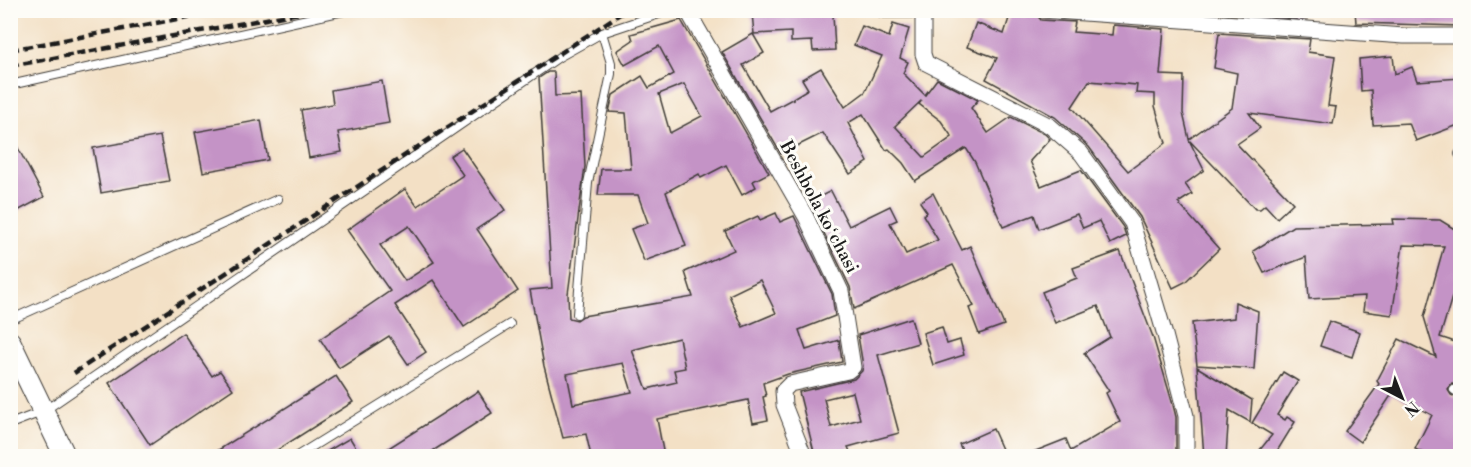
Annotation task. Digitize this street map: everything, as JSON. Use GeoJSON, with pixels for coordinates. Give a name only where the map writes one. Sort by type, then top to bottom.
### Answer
{"type":"FeatureCollection","features":[{"type":"Feature","properties":{"kind":"main road"},"geometry":{"type":"LineString","coordinates":[[10,342],[17,366],[44,411],[65,456]]}},
{"type":"Feature","properties":{"kind":"street","name":"Beshbola koʻchasi"},"geometry":{"type":"LineString","coordinates":[[687,10],[806,217],[841,291],[853,367],[848,371],[790,384],[783,391],[784,405],[804,456]]}},
{"type":"Feature","properties":{"kind":"street"},"geometry":{"type":"LineString","coordinates":[[883,10],[927,11],[923,54],[926,63],[1050,126],[1081,153],[1132,223],[1186,416],[1186,456]]}},
{"type":"Feature","properties":{"kind":"street"},"geometry":{"type":"LineString","coordinates":[[1042,10],[1404,36],[1461,36]]}},
{"type":"Feature","properties":{"kind":"lane"},"geometry":{"type":"LineString","coordinates":[[10,85],[348,10]]}},
{"type":"Feature","properties":{"kind":"lane"},"geometry":{"type":"LineString","coordinates":[[10,424],[44,411],[549,64],[602,33],[671,10]]}},
{"type":"Feature","properties":{"kind":"lane"},"geometry":{"type":"LineString","coordinates":[[577,314],[588,183],[611,74],[611,63],[602,33]]}},
{"type":"Feature","properties":{"kind":"lane"},"geometry":{"type":"LineString","coordinates":[[10,320],[278,199]]}},
{"type":"Feature","properties":{"kind":"lane"},"geometry":{"type":"LineString","coordinates":[[297,456],[510,324]]}},
{"type":"Feature","properties":{"kind":"building"},"geometry":{"type":"Polygon","coordinates":[[[788,10],[788,16],[833,14],[835,50],[813,51],[812,41],[791,42],[791,32],[754,34],[752,13],[788,10]]]}},
{"type":"Feature","properties":{"kind":"building"},"geometry":{"type":"Polygon","coordinates":[[[1027,10],[1033,11],[1041,20],[1075,22],[1073,32],[1112,35],[1113,25],[1164,29],[1160,75],[1184,76],[1183,113],[1189,139],[1232,108],[1237,73],[1214,68],[1219,33],[1310,39],[1308,52],[1335,56],[1328,106],[1336,107],[1333,124],[1249,113],[1260,128],[1237,144],[1293,203],[1277,218],[1265,205],[1260,209],[1255,209],[1189,140],[1204,170],[1185,184],[1192,194],[1178,203],[1219,249],[1185,282],[1173,288],[1140,217],[1089,147],[1055,117],[986,79],[997,58],[967,47],[976,23],[1004,34],[1011,12],[1026,17],[1027,10]],[[1089,81],[1072,107],[1128,171],[1166,143],[1155,106],[1155,94],[1136,93],[1137,85],[1089,81]]]}},
{"type":"Feature","properties":{"kind":"building"},"geometry":{"type":"Polygon","coordinates":[[[1222,10],[1298,10],[1297,19],[1222,13],[1222,10]]]}},
{"type":"Feature","properties":{"kind":"building"},"geometry":{"type":"Polygon","coordinates":[[[1355,10],[1461,10],[1461,26],[1356,23],[1355,10]]]}},
{"type":"Feature","properties":{"kind":"building"},"geometry":{"type":"Polygon","coordinates":[[[681,20],[769,173],[753,181],[756,187],[742,195],[726,165],[701,178],[699,174],[666,192],[686,246],[644,261],[631,229],[648,223],[638,195],[598,195],[601,169],[631,169],[626,113],[609,112],[613,95],[642,76],[649,88],[674,74],[659,46],[625,65],[617,51],[633,40],[631,34],[681,20]],[[684,84],[659,94],[670,133],[702,116],[684,84]]]}},
{"type":"Feature","properties":{"kind":"building"},"geometry":{"type":"Polygon","coordinates":[[[893,24],[909,29],[900,58],[908,62],[903,73],[925,95],[937,79],[978,100],[971,108],[988,133],[1011,117],[1045,134],[1050,139],[1030,161],[1041,186],[1081,170],[1123,227],[1126,236],[1110,244],[1099,221],[1083,228],[1077,214],[1039,229],[1034,215],[1003,227],[975,162],[966,148],[915,181],[903,163],[889,149],[886,150],[863,114],[848,123],[868,162],[850,174],[823,133],[781,154],[722,52],[753,34],[764,53],[743,65],[770,111],[792,99],[793,101],[793,98],[808,89],[802,79],[821,68],[845,107],[865,92],[882,56],[854,45],[862,26],[889,37],[893,24]],[[922,100],[895,126],[924,157],[952,137],[941,121],[919,104],[922,100]]]}},
{"type":"Feature","properties":{"kind":"building"},"geometry":{"type":"Polygon","coordinates":[[[1393,56],[1395,74],[1412,67],[1417,81],[1461,78],[1461,124],[1416,141],[1409,123],[1373,125],[1371,90],[1361,91],[1359,59],[1393,56]]]}},
{"type":"Feature","properties":{"kind":"building"},"geometry":{"type":"Polygon","coordinates":[[[548,72],[554,72],[555,96],[581,95],[585,166],[568,294],[569,318],[577,320],[583,316],[693,297],[685,272],[734,250],[725,231],[758,216],[760,220],[776,213],[780,222],[794,216],[832,294],[835,316],[799,330],[806,350],[839,340],[842,362],[788,374],[763,383],[766,396],[763,397],[768,420],[753,423],[748,400],[657,419],[664,456],[591,456],[586,434],[563,438],[544,366],[530,290],[552,288],[539,78],[548,72]],[[760,280],[729,295],[743,327],[776,313],[760,280]],[[679,338],[632,350],[647,389],[677,382],[674,370],[685,368],[679,338]],[[623,363],[567,374],[573,404],[632,392],[623,363]]]}},
{"type":"Feature","properties":{"kind":"building"},"geometry":{"type":"Polygon","coordinates":[[[382,81],[389,123],[338,132],[342,152],[309,158],[301,110],[333,104],[331,90],[382,81]]]}},
{"type":"Feature","properties":{"kind":"building"},"geometry":{"type":"Polygon","coordinates":[[[261,120],[268,160],[203,172],[195,132],[261,120]]]}},
{"type":"Feature","properties":{"kind":"building"},"geometry":{"type":"Polygon","coordinates":[[[10,133],[44,197],[10,215],[10,133]]]}},
{"type":"Feature","properties":{"kind":"building"},"geometry":{"type":"Polygon","coordinates":[[[160,136],[169,181],[101,193],[93,148],[160,136]]]}},
{"type":"Feature","properties":{"kind":"building"},"geometry":{"type":"Polygon","coordinates":[[[462,148],[505,210],[477,229],[518,291],[464,327],[433,280],[395,305],[426,352],[408,364],[389,336],[339,368],[320,339],[390,291],[347,230],[405,189],[417,206],[463,175],[450,156],[462,148]],[[409,226],[380,245],[405,281],[434,262],[409,226]]]}},
{"type":"Feature","properties":{"kind":"building"},"geometry":{"type":"Polygon","coordinates":[[[831,191],[849,226],[890,206],[897,220],[890,223],[906,254],[938,240],[923,215],[927,212],[920,202],[933,193],[962,250],[970,246],[1004,325],[979,334],[969,308],[974,306],[953,265],[854,309],[850,287],[812,208],[814,207],[811,201],[831,191]]]}},
{"type":"Feature","properties":{"kind":"building"},"geometry":{"type":"Polygon","coordinates":[[[1393,219],[1440,220],[1461,233],[1461,267],[1440,337],[1461,344],[1461,387],[1452,384],[1448,390],[1451,395],[1461,400],[1461,456],[1429,456],[1415,449],[1432,415],[1392,394],[1360,442],[1345,431],[1379,384],[1377,381],[1399,339],[1436,357],[1424,317],[1444,246],[1403,245],[1392,315],[1363,311],[1365,296],[1309,299],[1306,257],[1264,273],[1253,251],[1293,226],[1394,224],[1393,219]]]}},
{"type":"Feature","properties":{"kind":"building"},"geometry":{"type":"Polygon","coordinates":[[[1120,251],[1153,337],[1173,405],[1176,417],[1176,456],[1023,456],[1066,439],[1071,451],[1120,422],[1106,393],[1109,391],[1084,353],[1110,337],[1098,306],[1055,323],[1042,292],[1077,278],[1073,268],[1120,251]]]}},
{"type":"Feature","properties":{"kind":"building"},"geometry":{"type":"Polygon","coordinates":[[[1235,302],[1258,311],[1254,369],[1197,365],[1192,323],[1234,318],[1235,302]]]}},
{"type":"Feature","properties":{"kind":"building"},"geometry":{"type":"Polygon","coordinates":[[[911,318],[918,343],[878,355],[899,433],[848,447],[852,456],[815,456],[799,392],[854,379],[862,371],[863,366],[858,335],[911,318]],[[853,392],[824,399],[831,427],[860,419],[853,392]]]}},
{"type":"Feature","properties":{"kind":"building"},"geometry":{"type":"Polygon","coordinates":[[[1329,321],[1360,332],[1352,357],[1320,346],[1329,321]]]}},
{"type":"Feature","properties":{"kind":"building"},"geometry":{"type":"Polygon","coordinates":[[[942,327],[947,344],[960,340],[964,355],[933,365],[923,333],[942,327]]]}},
{"type":"Feature","properties":{"kind":"building"},"geometry":{"type":"Polygon","coordinates":[[[183,333],[212,376],[220,371],[233,389],[150,445],[109,383],[183,333]]]}},
{"type":"Feature","properties":{"kind":"building"},"geometry":{"type":"Polygon","coordinates":[[[1197,367],[1252,400],[1250,422],[1229,410],[1226,456],[1204,456],[1197,367]]]}},
{"type":"Feature","properties":{"kind":"building"},"geometry":{"type":"Polygon","coordinates":[[[1283,372],[1298,381],[1277,415],[1295,422],[1274,456],[1255,456],[1272,435],[1252,423],[1283,372]]]}},
{"type":"Feature","properties":{"kind":"building"},"geometry":{"type":"Polygon","coordinates":[[[336,376],[353,402],[268,456],[209,456],[336,376]]]}},
{"type":"Feature","properties":{"kind":"building"},"geometry":{"type":"Polygon","coordinates":[[[478,391],[492,413],[425,456],[376,456],[478,391]]]}},
{"type":"Feature","properties":{"kind":"building"},"geometry":{"type":"Polygon","coordinates":[[[993,429],[1005,456],[965,456],[959,444],[993,429]]]}},
{"type":"Feature","properties":{"kind":"building"},"geometry":{"type":"Polygon","coordinates":[[[350,438],[361,456],[319,456],[350,438]]]}},
{"type":"Feature","properties":{"kind":"railway"},"geometry":{"type":"LineString","coordinates":[[10,50],[226,10]]}},
{"type":"Feature","properties":{"kind":"railway"},"geometry":{"type":"LineString","coordinates":[[10,66],[315,10]]}},
{"type":"Feature","properties":{"kind":"railway"},"geometry":{"type":"LineString","coordinates":[[74,373],[626,10]]}}]}
